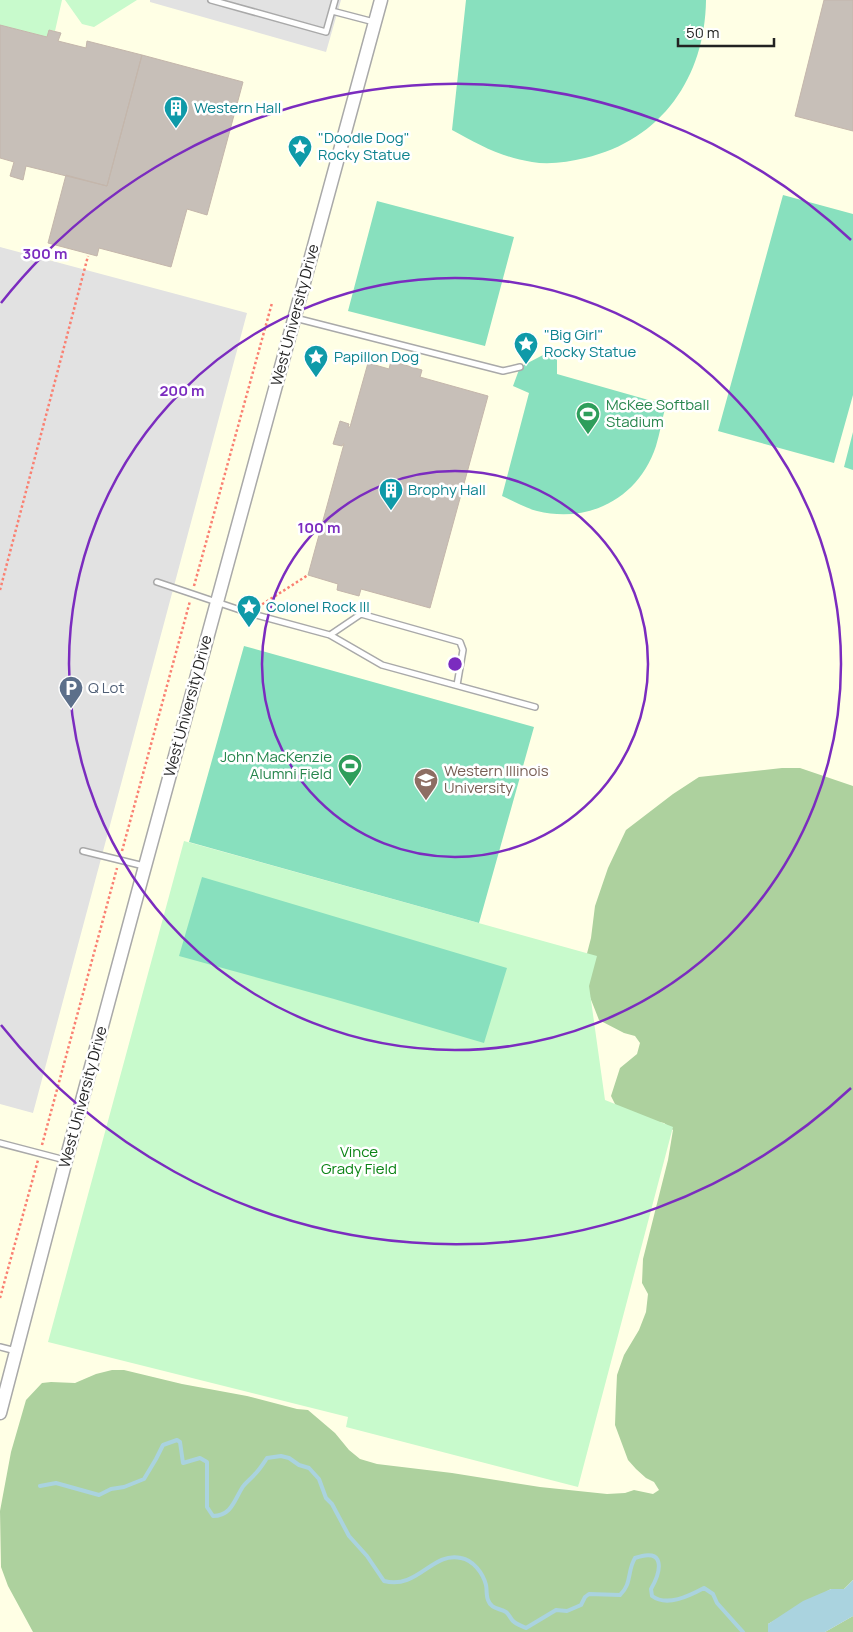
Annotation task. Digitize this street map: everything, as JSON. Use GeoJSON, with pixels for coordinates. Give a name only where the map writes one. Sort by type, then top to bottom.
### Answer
{"type":"FeatureCollection","features":[{"type":"Feature","properties":{"kind":"street","name":"West University Drive"},"geometry":{"type":"LineString","coordinates":[[0,1413],[216,602],[381,0]]}},
{"type":"Feature","properties":{"kind":"lane"},"geometry":{"type":"LineString","coordinates":[[211,0],[326,32],[335,0]]}},
{"type":"Feature","properties":{"kind":"lane"},"geometry":{"type":"LineString","coordinates":[[332,11],[375,22]]}},
{"type":"Feature","properties":{"kind":"lane"},"geometry":{"type":"LineString","coordinates":[[294,317],[502,371],[520,367]]}},
{"type":"Feature","properties":{"kind":"lane"},"geometry":{"type":"LineString","coordinates":[[157,582],[249,613],[330,635],[382,665],[535,707]]}},
{"type":"Feature","properties":{"kind":"lane"},"geometry":{"type":"LineString","coordinates":[[330,635],[361,614],[460,642],[463,650],[456,685]]}},
{"type":"Feature","properties":{"kind":"lane"},"geometry":{"type":"LineString","coordinates":[[84,851],[145,866]]}},
{"type":"Feature","properties":{"kind":"lane"},"geometry":{"type":"LineString","coordinates":[[0,1143],[66,1160]]}},
{"type":"Feature","properties":{"kind":"lane"},"geometry":{"type":"LineString","coordinates":[[0,1347],[16,1351]]}},
{"type":"Feature","properties":{"kind":"path"},"geometry":{"type":"LineString","coordinates":[[0,590],[88,256]]}},
{"type":"Feature","properties":{"kind":"path"},"geometry":{"type":"LineString","coordinates":[[0,1298],[272,303]]}},
{"type":"Feature","properties":{"kind":"path"},"geometry":{"type":"LineString","coordinates":[[249,613],[308,575]]}},
{"type":"Feature","properties":{"kind":"shaded area","name":"Western Illinois University"},"geometry":{"type":"Polygon","coordinates":[[[0,0],[853,0],[853,1603],[814,1632],[0,1632],[0,0]]]}},
{"type":"Feature","properties":{"kind":"shaded area"},"geometry":{"type":"Polygon","coordinates":[[[150,0],[341,0],[326,52],[150,2],[150,0]]]}},
{"type":"Feature","properties":{"kind":"shaded area","name":"Q Lot"},"geometry":{"type":"Polygon","coordinates":[[[0,247],[247,313],[33,1113],[0,1104],[0,247]]]}},
{"type":"Feature","properties":{"kind":"green space"},"geometry":{"type":"Polygon","coordinates":[[[0,0],[62,0],[55,31],[49,30],[47,37],[0,25],[0,0]]]}},
{"type":"Feature","properties":{"kind":"green space"},"geometry":{"type":"Polygon","coordinates":[[[65,0],[137,0],[94,27],[82,24],[65,0]]]}},
{"type":"Feature","properties":{"kind":"green space"},"geometry":{"type":"Polygon","coordinates":[[[466,0],[706,0],[704,28],[698,55],[688,79],[674,101],[657,120],[636,137],[612,149],[585,158],[558,163],[545,163],[521,160],[500,154],[452,130],[466,0]]]}},
{"type":"Feature","properties":{"kind":"green space"},"geometry":{"type":"Polygon","coordinates":[[[783,195],[853,214],[853,395],[834,463],[718,431],[783,195]]]}},
{"type":"Feature","properties":{"kind":"green space"},"geometry":{"type":"Polygon","coordinates":[[[377,201],[514,237],[485,346],[348,311],[377,201]]]}},
{"type":"Feature","properties":{"kind":"green space","name":"McKee Softball Stadium"},"geometry":{"type":"Polygon","coordinates":[[[543,355],[557,358],[557,374],[666,405],[656,446],[638,480],[625,493],[610,503],[593,510],[575,514],[556,514],[533,510],[502,496],[529,393],[513,386],[520,367],[543,355]]]}},
{"type":"Feature","properties":{"kind":"green space"},"geometry":{"type":"Polygon","coordinates":[[[853,432],[853,470],[844,467],[853,432]]]}},
{"type":"Feature","properties":{"kind":"green space"},"geometry":{"type":"Polygon","coordinates":[[[244,646],[534,727],[479,923],[189,842],[244,646]]]}},
{"type":"Feature","properties":{"kind":"green space"},"geometry":{"type":"Polygon","coordinates":[[[782,768],[800,768],[853,786],[853,1580],[844,1589],[831,1589],[768,1624],[768,1632],[33,1632],[8,1586],[1,1567],[0,1511],[11,1452],[26,1400],[42,1383],[75,1383],[96,1374],[112,1370],[124,1370],[308,1410],[335,1433],[349,1450],[360,1459],[377,1464],[452,1473],[540,1487],[607,1494],[625,1493],[634,1490],[653,1494],[659,1490],[654,1482],[646,1478],[628,1460],[615,1425],[616,1397],[617,1375],[624,1355],[639,1330],[646,1312],[648,1294],[642,1283],[643,1259],[668,1160],[673,1130],[664,1123],[638,1118],[616,1106],[611,1096],[620,1068],[637,1054],[640,1043],[635,1036],[624,1033],[599,1020],[588,992],[584,965],[591,938],[595,906],[608,868],[626,830],[673,794],[699,777],[782,768]]]}},
{"type":"Feature","properties":{"kind":"green space","name":"Vince Grady Field"},"geometry":{"type":"Polygon","coordinates":[[[184,841],[597,956],[589,986],[605,1100],[673,1127],[578,1487],[346,1427],[348,1417],[48,1342],[184,841]]]}},
{"type":"Feature","properties":{"kind":"green space"},"geometry":{"type":"Polygon","coordinates":[[[202,877],[507,968],[484,1043],[179,956],[202,877]]]}},
{"type":"Feature","properties":{"kind":"green space"},"geometry":{"type":"Polygon","coordinates":[[[853,1616],[853,1632],[825,1632],[853,1616]]]}},
{"type":"Feature","properties":{"kind":"water"},"geometry":{"type":"Polygon","coordinates":[[[853,1580],[853,1616],[825,1632],[768,1632],[768,1624],[803,1601],[831,1589],[844,1589],[853,1580]]]}},
{"type":"Feature","properties":{"kind":"building"},"geometry":{"type":"Polygon","coordinates":[[[824,0],[853,0],[853,131],[795,116],[824,0]]]}},
{"type":"Feature","properties":{"kind":"building"},"geometry":{"type":"Polygon","coordinates":[[[0,25],[47,37],[49,30],[61,33],[58,41],[86,48],[87,41],[142,55],[107,186],[26,166],[23,180],[10,176],[14,162],[0,158],[0,25]]]}},
{"type":"Feature","properties":{"kind":"building","name":"Western Hall"},"geometry":{"type":"Polygon","coordinates":[[[142,55],[243,82],[207,215],[187,209],[171,267],[99,248],[97,256],[48,243],[66,175],[107,186],[142,55]]]}},
{"type":"Feature","properties":{"kind":"building","name":"Brophy Hall"},"geometry":{"type":"Polygon","coordinates":[[[391,361],[422,370],[420,377],[488,396],[430,608],[361,589],[359,596],[337,590],[338,584],[308,575],[344,444],[342,446],[333,444],[340,421],[349,424],[348,427],[350,427],[368,363],[389,369],[391,361]]]}},
{"type":"Feature","properties":{"kind":"waterway"},"geometry":{"type":"LineString","coordinates":[[40,1486],[56,1483],[99,1495],[111,1489],[124,1487],[144,1479],[163,1445],[177,1440],[180,1442],[183,1463],[200,1458],[207,1462],[207,1507],[213,1516],[228,1511],[243,1486],[267,1458],[281,1456],[309,1468],[319,1479],[326,1498],[332,1504],[349,1536],[367,1556],[384,1581],[396,1582],[406,1580],[451,1557],[465,1559],[470,1561],[483,1576],[489,1603],[506,1612],[514,1622],[526,1628],[556,1610],[567,1611],[581,1605],[589,1594],[620,1595],[628,1582],[635,1558],[645,1555],[656,1558],[658,1562],[659,1568],[651,1589],[652,1596],[664,1601],[678,1599],[704,1588],[713,1594],[717,1603],[743,1632]]}},
{"type":"Feature","properties":{"kind":"place","name":"Western Hall"},"geometry":{"type":"Point","coordinates":[176,129]}},
{"type":"Feature","properties":{"kind":"place","name":"\"Doodle Dog\" Rocky Statue"},"geometry":{"type":"Point","coordinates":[300,168]}},
{"type":"Feature","properties":{"kind":"place","name":"\"Big Girl\" Rocky Statue"},"geometry":{"type":"Point","coordinates":[526,365]}},
{"type":"Feature","properties":{"kind":"place","name":"Papillon Dog"},"geometry":{"type":"Point","coordinates":[316,378]}},
{"type":"Feature","properties":{"kind":"place","name":"McKee Softball Stadium"},"geometry":{"type":"Point","coordinates":[588,435]}},
{"type":"Feature","properties":{"kind":"place","name":"Brophy Hall"},"geometry":{"type":"Point","coordinates":[391,511]}},
{"type":"Feature","properties":{"kind":"place","name":"Colonel Rock III"},"geometry":{"type":"Point","coordinates":[249,628]}},
{"type":"Feature","properties":{"kind":"place","name":"Q Lot"},"geometry":{"type":"Point","coordinates":[71,709]}},
{"type":"Feature","properties":{"kind":"place","name":"John MacKenzie Alumni Field"},"geometry":{"type":"Point","coordinates":[350,787]}},
{"type":"Feature","properties":{"kind":"place","name":"Western Illinois University"},"geometry":{"type":"Point","coordinates":[426,801]}}]}
